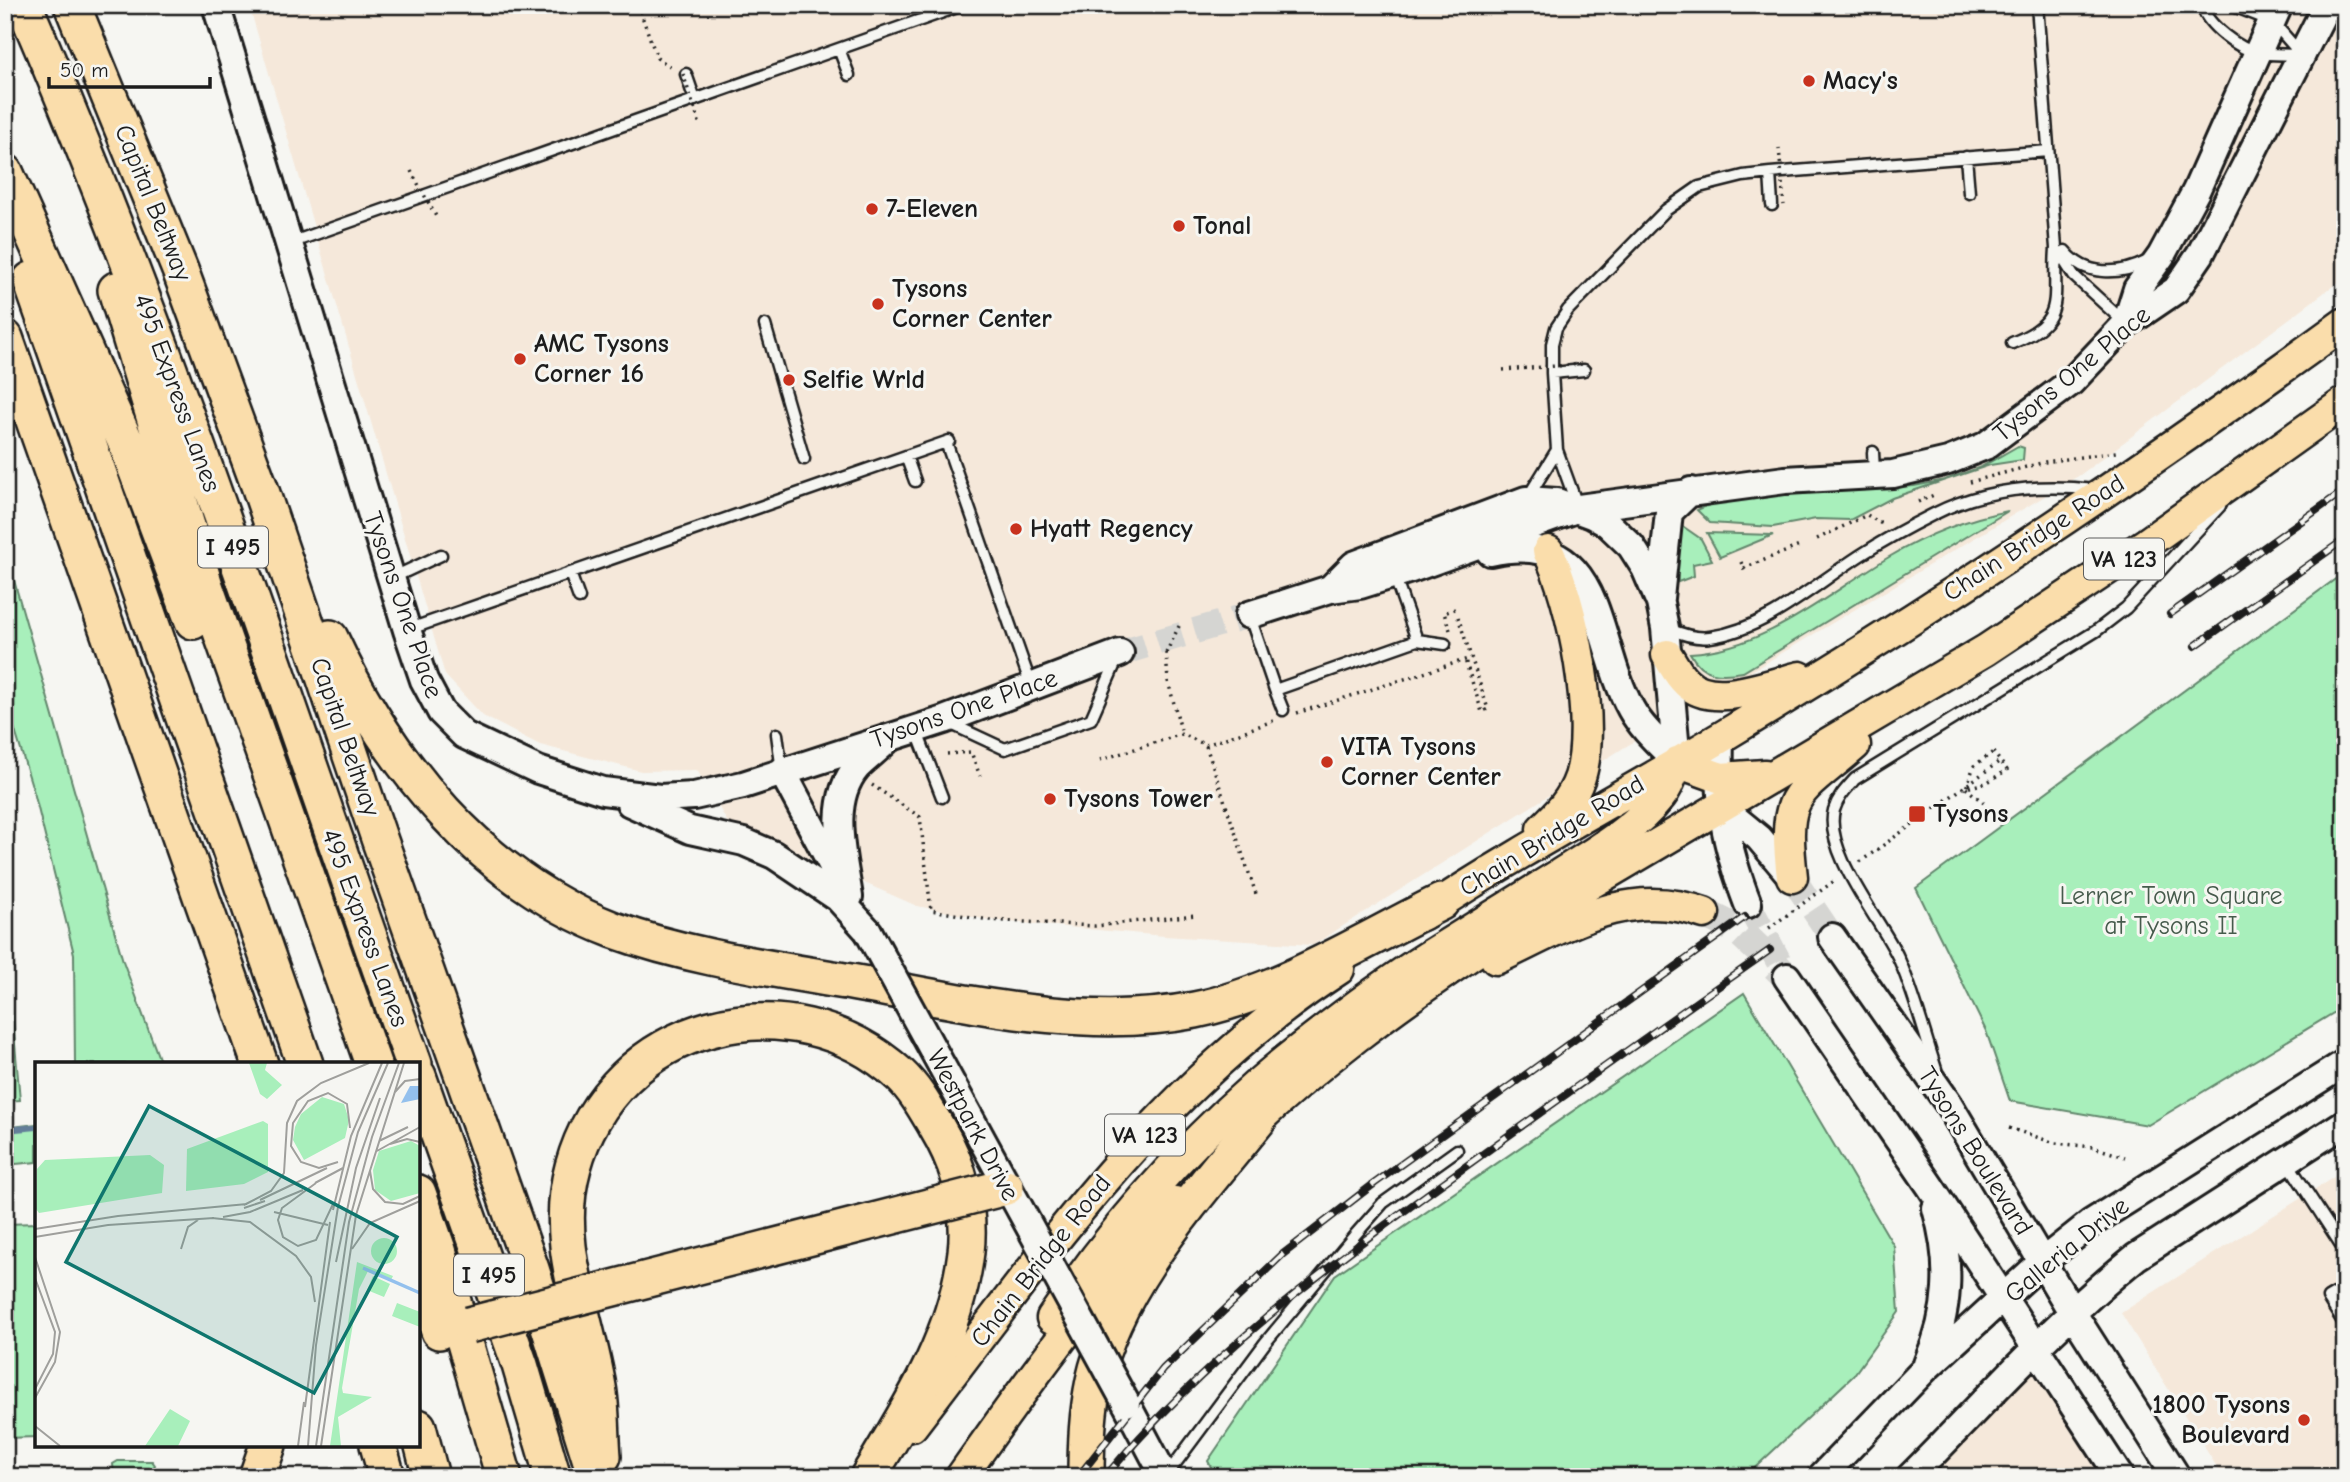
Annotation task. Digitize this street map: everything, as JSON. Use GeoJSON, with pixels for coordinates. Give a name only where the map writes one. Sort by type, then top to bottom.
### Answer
{"type":"FeatureCollection","features":[{"type":"Feature","properties":{"kind":"highway","name":"Capital Beltway"},"geometry":{"type":"LineString","coordinates":[[74,5],[180,270],[260,488],[527,1256],[596,1477]]}},
{"type":"Feature","properties":{"kind":"highway"},"geometry":{"type":"LineString","coordinates":[[31,21],[205,586],[372,1062]]}},
{"type":"Feature","properties":{"kind":"highway","name":"495 Express Lanes"},"geometry":{"type":"LineString","coordinates":[[31,21],[175,383],[328,828],[413,1062]]}},
{"type":"Feature","properties":{"kind":"highway"},"geometry":{"type":"LineString","coordinates":[[5,172],[146,494],[347,1062]]}},
{"type":"Feature","properties":{"kind":"highway"},"geometry":{"type":"LineString","coordinates":[[5,207],[304,1062]]}},
{"type":"Feature","properties":{"kind":"highway"},"geometry":{"type":"LineString","coordinates":[[5,338],[259,1062]]}},
{"type":"Feature","properties":{"kind":"highway"},"geometry":{"type":"LineString","coordinates":[[260,488],[350,678],[386,738],[411,773],[477,847],[551,898],[612,929],[675,948],[982,1006],[1091,1018],[1149,1016],[1197,1010],[1265,989],[1441,902]]}},
{"type":"Feature","properties":{"kind":"highway"},"geometry":{"type":"LineString","coordinates":[[604,1477],[599,1388],[567,1251],[566,1217],[572,1168],[582,1142],[602,1107],[631,1072],[666,1047],[696,1032],[746,1021],[798,1023],[839,1036],[869,1052],[901,1076],[922,1102],[946,1143],[962,1185],[967,1216],[966,1250],[951,1321],[914,1400],[868,1477]]}},
{"type":"Feature","properties":{"kind":"highway","name":"I 495"},"geometry":{"type":"LineString","coordinates":[[420,1082],[520,1365],[553,1477]]}},
{"type":"Feature","properties":{"kind":"highway"},"geometry":{"type":"LineString","coordinates":[[1086,1477],[1085,1436],[1095,1378],[1113,1326],[1130,1293],[1174,1226],[1258,1120]]}},
{"type":"Feature","properties":{"kind":"highway"},"geometry":{"type":"LineString","coordinates":[[456,1328],[1006,1187]]}},
{"type":"Feature","properties":{"kind":"highway"},"geometry":{"type":"LineString","coordinates":[[420,1200],[456,1328],[504,1477]]}},
{"type":"Feature","properties":{"kind":"highway"},"geometry":{"type":"LineString","coordinates":[[420,1274],[456,1328],[479,1477]]}},
{"type":"Feature","properties":{"kind":"highway"},"geometry":{"type":"LineString","coordinates":[[420,1435],[431,1477]]}},
{"type":"Feature","properties":{"kind":"highway"},"geometry":{"type":"LineString","coordinates":[[257,1477],[267,1447]]}},
{"type":"Feature","properties":{"kind":"highway"},"geometry":{"type":"LineString","coordinates":[[379,1447],[387,1477]]}},
{"type":"Feature","properties":{"kind":"main road","name":"Chain Bridge Road"},"geometry":{"type":"LineString","coordinates":[[874,1477],[1056,1234],[1184,1092],[1288,1002],[1441,902],[1828,670],[2188,437],[2345,323]]}},
{"type":"Feature","properties":{"kind":"main road","name":"VA 123"},"geometry":{"type":"LineString","coordinates":[[961,1477],[1029,1380],[1130,1251],[1185,1190],[1258,1120],[1332,1056],[1403,1001],[1719,792],[1775,774],[1986,650],[2259,464],[2345,402]]}},
{"type":"Feature","properties":{"kind":"main road"},"geometry":{"type":"LineString","coordinates":[[1491,872],[1567,805],[1580,776],[1586,734],[1579,661],[1562,579],[1548,551]]}},
{"type":"Feature","properties":{"kind":"main road"},"geometry":{"type":"LineString","coordinates":[[1664,629],[1687,684],[1707,693],[1737,695],[1828,670]]}},
{"type":"Feature","properties":{"kind":"main road"},"geometry":{"type":"LineString","coordinates":[[1792,877],[1788,840],[1790,811],[1805,785],[1868,734],[1986,650]]}},
{"type":"Feature","properties":{"kind":"main road"},"geometry":{"type":"LineString","coordinates":[[1029,1380],[1051,1320],[1097,1252],[1150,1189],[1212,1125],[1285,1061],[1424,959],[1602,847],[1662,795],[1677,762],[1719,792]]}},
{"type":"Feature","properties":{"kind":"main road"},"geometry":{"type":"LineString","coordinates":[[1610,801],[1639,794],[1719,792]]}},
{"type":"Feature","properties":{"kind":"main road"},"geometry":{"type":"LineString","coordinates":[[1403,1001],[1600,911],[1654,902],[1685,906],[1704,913]]}},
{"type":"Feature","properties":{"kind":"street","name":"Tysons One Place"},"geometry":{"type":"LineString","coordinates":[[216,5],[407,630],[424,680],[441,712],[464,735],[538,770],[603,791],[660,799],[694,796],[944,720],[1120,653]]}},
{"type":"Feature","properties":{"kind":"street","name":"Tysons One Place"},"geometry":{"type":"LineString","coordinates":[[1249,615],[1329,589],[1360,585],[1403,572],[1579,508],[1874,464],[1948,461],[1985,446],[2071,382],[2126,324],[2176,290],[2200,255],[2327,5]]}},
{"type":"Feature","properties":{"kind":"street"},"geometry":{"type":"LineString","coordinates":[[2126,324],[2137,289],[2167,244],[2196,191],[2276,13]]}},
{"type":"Feature","properties":{"kind":"street"},"geometry":{"type":"LineString","coordinates":[[1677,762],[1664,629],[1669,512],[1691,491]]}},
{"type":"Feature","properties":{"kind":"street","name":"Tysons One Place"},"geometry":{"type":"LineString","coordinates":[[1329,589],[1354,565],[1526,500],[1557,502],[1579,508]]}},
{"type":"Feature","properties":{"kind":"street"},"geometry":{"type":"LineString","coordinates":[[1579,508],[1608,524],[1631,546],[1645,568],[1664,629]]}},
{"type":"Feature","properties":{"kind":"street"},"geometry":{"type":"LineString","coordinates":[[1403,572],[1505,548],[1534,547],[1567,561],[1583,580],[1598,613],[1612,660],[1632,710],[1677,762]]}},
{"type":"Feature","properties":{"kind":"street"},"geometry":{"type":"LineString","coordinates":[[849,897],[841,848],[842,799],[856,769],[905,731]]}},
{"type":"Feature","properties":{"kind":"street"},"geometry":{"type":"LineString","coordinates":[[1720,737],[1719,792],[1735,870],[1748,904]]}},
{"type":"Feature","properties":{"kind":"street","name":"Westpark Drive"},"geometry":{"type":"LineString","coordinates":[[782,771],[1166,1477]]}},
{"type":"Feature","properties":{"kind":"street"},"geometry":{"type":"LineString","coordinates":[[603,791],[690,830],[744,842],[774,855],[838,898],[868,931]]}},
{"type":"Feature","properties":{"kind":"street"},"geometry":{"type":"LineString","coordinates":[[1719,792],[1792,877]]}},
{"type":"Feature","properties":{"kind":"street","name":"Tysons Boulevard"},"geometry":{"type":"LineString","coordinates":[[1832,937],[1948,1103],[2072,1312],[2178,1477]]}},
{"type":"Feature","properties":{"kind":"street","name":"Tysons Boulevard"},"geometry":{"type":"LineString","coordinates":[[1787,977],[2005,1298],[2120,1477]]}},
{"type":"Feature","properties":{"kind":"street","name":"Galleria Drive"},"geometry":{"type":"LineString","coordinates":[[1821,1477],[1925,1369],[2042,1262],[2091,1223],[2345,1063]]}},
{"type":"Feature","properties":{"kind":"street","name":"Galleria Drive"},"geometry":{"type":"LineString","coordinates":[[1910,1477],[2072,1312],[2136,1257],[2345,1122]]}},
{"type":"Feature","properties":{"kind":"street"},"geometry":{"type":"LineString","coordinates":[[1925,1369],[1944,1317],[1948,1280],[1945,1245],[1930,1186]]}},
{"type":"Feature","properties":{"kind":"lane"},"geometry":{"type":"LineString","coordinates":[[289,243],[963,5]]}},
{"type":"Feature","properties":{"kind":"lane"},"geometry":{"type":"LineString","coordinates":[[2012,344],[2034,335],[2049,323],[2053,310],[2055,243],[2037,5]]}},
{"type":"Feature","properties":{"kind":"lane"},"geometry":{"type":"LineString","coordinates":[[2202,5],[2218,28],[2240,46],[2258,53],[2302,55]]}},
{"type":"Feature","properties":{"kind":"lane"},"geometry":{"type":"LineString","coordinates":[[2231,5],[2276,13],[2302,55]]}},
{"type":"Feature","properties":{"kind":"lane"},"geometry":{"type":"LineString","coordinates":[[839,49],[849,75]]}},
{"type":"Feature","properties":{"kind":"lane"},"geometry":{"type":"LineString","coordinates":[[685,74],[695,100]]}},
{"type":"Feature","properties":{"kind":"lane"},"geometry":{"type":"LineString","coordinates":[[1579,508],[1557,450],[1552,373],[1552,344],[1556,328],[1568,310],[1666,209],[1699,187],[1742,176],[2048,151]]}},
{"type":"Feature","properties":{"kind":"lane"},"geometry":{"type":"LineString","coordinates":[[1966,157],[1969,193]]}},
{"type":"Feature","properties":{"kind":"lane"},"geometry":{"type":"LineString","coordinates":[[1770,173],[1772,205]]}},
{"type":"Feature","properties":{"kind":"lane"},"geometry":{"type":"LineString","coordinates":[[2055,243],[2071,259],[2107,273],[2130,270],[2167,244]]}},
{"type":"Feature","properties":{"kind":"lane"},"geometry":{"type":"LineString","coordinates":[[2055,243],[2074,275],[2126,324]]}},
{"type":"Feature","properties":{"kind":"lane"},"geometry":{"type":"LineString","coordinates":[[765,325],[804,459]]}},
{"type":"Feature","properties":{"kind":"lane"},"geometry":{"type":"LineString","coordinates":[[1552,373],[1583,367]]}},
{"type":"Feature","properties":{"kind":"lane"},"geometry":{"type":"LineString","coordinates":[[407,630],[947,442],[1031,685]]}},
{"type":"Feature","properties":{"kind":"lane"},"geometry":{"type":"LineString","coordinates":[[1526,500],[1557,450]]}},
{"type":"Feature","properties":{"kind":"lane"},"geometry":{"type":"LineString","coordinates":[[906,456],[915,481]]}},
{"type":"Feature","properties":{"kind":"lane"},"geometry":{"type":"LineString","coordinates":[[1948,1103],[1898,956],[1853,883],[1839,845],[1833,813],[1839,796],[1855,779],[2095,631],[2126,608],[2259,464]]}},
{"type":"Feature","properties":{"kind":"lane"},"geometry":{"type":"LineString","coordinates":[[1664,629],[1708,638],[1734,631],[1781,609],[1865,552],[1936,512],[2034,487],[2106,491]]}},
{"type":"Feature","properties":{"kind":"lane"},"geometry":{"type":"LineString","coordinates":[[391,579],[441,555]]}},
{"type":"Feature","properties":{"kind":"lane"},"geometry":{"type":"LineString","coordinates":[[1403,572],[1417,640]]}},
{"type":"Feature","properties":{"kind":"lane"},"geometry":{"type":"LineString","coordinates":[[569,573],[579,598]]}},
{"type":"Feature","properties":{"kind":"lane"},"geometry":{"type":"LineString","coordinates":[[1249,615],[1283,715]]}},
{"type":"Feature","properties":{"kind":"lane"},"geometry":{"type":"LineString","coordinates":[[1275,690],[1417,640],[1445,645]]}},
{"type":"Feature","properties":{"kind":"lane"},"geometry":{"type":"LineString","coordinates":[[944,720],[1005,749],[1091,719],[1120,653]]}},
{"type":"Feature","properties":{"kind":"lane"},"geometry":{"type":"LineString","coordinates":[[905,731],[942,797]]}},
{"type":"Feature","properties":{"kind":"lane"},"geometry":{"type":"LineString","coordinates":[[777,734],[782,771]]}},
{"type":"Feature","properties":{"kind":"lane"},"geometry":{"type":"LineString","coordinates":[[1166,1477],[1265,1343],[1383,1203],[1457,1150]]}},
{"type":"Feature","properties":{"kind":"lane"},"geometry":{"type":"LineString","coordinates":[[2286,1160],[2345,1251]]}},
{"type":"Feature","properties":{"kind":"lane"},"geometry":{"type":"LineString","coordinates":[[2345,1288],[2328,1298],[2345,1325]]}},
{"type":"Feature","properties":{"kind":"path"},"geometry":{"type":"LineString","coordinates":[[638,5],[657,58],[685,74],[700,125]]}},
{"type":"Feature","properties":{"kind":"path"},"geometry":{"type":"LineString","coordinates":[[1779,148],[1784,205]]}},
{"type":"Feature","properties":{"kind":"path"},"geometry":{"type":"LineString","coordinates":[[411,171],[438,220]]}},
{"type":"Feature","properties":{"kind":"path"},"geometry":{"type":"LineString","coordinates":[[1503,370],[1583,367]]}},
{"type":"Feature","properties":{"kind":"path"},"geometry":{"type":"LineString","coordinates":[[1744,568],[1802,545]]}},
{"type":"Feature","properties":{"kind":"path"},"geometry":{"type":"LineString","coordinates":[[1741,562],[1746,573]]}},
{"type":"Feature","properties":{"kind":"path"},"geometry":{"type":"LineString","coordinates":[[1458,617],[1488,709],[1482,712],[1463,661]]}},
{"type":"Feature","properties":{"kind":"path"},"geometry":{"type":"LineString","coordinates":[[1181,622],[1166,653],[1168,681],[1182,734]]}},
{"type":"Feature","properties":{"kind":"path"},"geometry":{"type":"LineString","coordinates":[[1100,760],[1182,734],[1206,745],[1283,715],[1471,658]]}},
{"type":"Feature","properties":{"kind":"path"},"geometry":{"type":"LineString","coordinates":[[1206,745],[1257,897]]}},
{"type":"Feature","properties":{"kind":"path"},"geometry":{"type":"LineString","coordinates":[[1993,751],[2007,770],[1986,783],[1966,788],[1974,766],[1993,751]]}},
{"type":"Feature","properties":{"kind":"path"},"geometry":{"type":"LineString","coordinates":[[947,754],[971,752],[980,776]]}},
{"type":"Feature","properties":{"kind":"path"},"geometry":{"type":"LineString","coordinates":[[1859,863],[2000,761]]}},
{"type":"Feature","properties":{"kind":"path"},"geometry":{"type":"LineString","coordinates":[[867,782],[920,817],[931,910],[989,920],[1095,926],[1196,915]]}},
{"type":"Feature","properties":{"kind":"path"},"geometry":{"type":"LineString","coordinates":[[1966,788],[1985,804]]}},
{"type":"Feature","properties":{"kind":"path"},"geometry":{"type":"LineString","coordinates":[[1769,928],[1837,879]]}},
{"type":"Feature","properties":{"kind":"path"},"geometry":{"type":"LineString","coordinates":[[2009,1128],[2055,1143],[2093,1147],[2125,1157]]}},
{"type":"Feature","properties":{"kind":"shaded area","name":"Tysons Corner Center"},"geometry":{"type":"Polygon","coordinates":[[[249,5],[2345,5],[2345,277],[2080,475],[1625,747],[1313,945],[1164,936],[989,920],[917,906],[728,823],[697,770],[641,771],[540,745],[483,716],[445,675],[249,5]]]}},
{"type":"Feature","properties":{"kind":"shaded area"},"geometry":{"type":"Polygon","coordinates":[[[2345,1170],[2345,1477],[2223,1477],[2121,1313],[2345,1170]]]}},
{"type":"Feature","properties":{"kind":"shaded area"},"geometry":{"type":"Polygon","coordinates":[[[2037,1349],[2122,1477],[1910,1477],[2037,1349]]]}},
{"type":"Feature","properties":{"kind":"green space"},"geometry":{"type":"Polygon","coordinates":[[[2018,446],[2024,448],[2023,460],[1990,465],[1892,498],[1850,520],[1816,519],[1773,527],[1710,523],[1697,510],[1716,502],[1737,498],[1914,486],[1945,480],[1981,467],[2018,446]]]}},
{"type":"Feature","properties":{"kind":"green space"},"geometry":{"type":"Polygon","coordinates":[[[2008,511],[1743,672],[1712,673],[1700,666],[1690,653],[1744,642],[1770,631],[1917,542],[1961,523],[2008,511]]]}},
{"type":"Feature","properties":{"kind":"green space"},"geometry":{"type":"Polygon","coordinates":[[[1681,525],[1701,539],[1712,560],[1693,564],[1694,576],[1678,582],[1676,533],[1681,525]]]}},
{"type":"Feature","properties":{"kind":"green space"},"geometry":{"type":"Polygon","coordinates":[[[1707,533],[1773,535],[1720,557],[1707,533]]]}},
{"type":"Feature","properties":{"kind":"green space"},"geometry":{"type":"Polygon","coordinates":[[[5,549],[123,961],[160,1062],[75,1062],[74,954],[35,796],[5,698],[5,549]]]}},
{"type":"Feature","properties":{"kind":"green space","name":"Lerner Town Square at Tysons II"},"geometry":{"type":"Polygon","coordinates":[[[2345,572],[2345,1006],[2148,1125],[2010,1101],[1986,1031],[1916,888],[2345,572]]]}},
{"type":"Feature","properties":{"kind":"green space"},"geometry":{"type":"Polygon","coordinates":[[[5,977],[9,977],[20,1100],[5,1101],[5,977]]]}},
{"type":"Feature","properties":{"kind":"green space"},"geometry":{"type":"Polygon","coordinates":[[[1744,993],[1894,1246],[1899,1312],[1853,1376],[1745,1477],[1216,1477],[1208,1461],[1335,1275],[1744,993]]]}},
{"type":"Feature","properties":{"kind":"green space"},"geometry":{"type":"Polygon","coordinates":[[[35,1124],[35,1162],[5,1165],[5,1128],[35,1124]]]}},
{"type":"Feature","properties":{"kind":"green space"},"geometry":{"type":"Polygon","coordinates":[[[35,1223],[35,1437],[5,1438],[5,1224],[35,1223]]]}},
{"type":"Feature","properties":{"kind":"green space"},"geometry":{"type":"Polygon","coordinates":[[[118,1461],[152,1461],[155,1465],[147,1477],[114,1477],[113,1464],[118,1461]]]}},
{"type":"Feature","properties":{"kind":"waterway"},"geometry":{"type":"LineString","coordinates":[[5,1130],[35,1127]]}},
{"type":"Feature","properties":{"kind":"tunnel"},"geometry":{"type":"LineString","coordinates":[[1120,653],[1249,615]]}},
{"type":"Feature","properties":{"kind":"tunnel"},"geometry":{"type":"LineString","coordinates":[[1792,877],[1832,937]]}},
{"type":"Feature","properties":{"kind":"tunnel"},"geometry":{"type":"LineString","coordinates":[[1748,904],[1787,977]]}},
{"type":"Feature","properties":{"kind":"tunnel"},"geometry":{"type":"LineString","coordinates":[[1704,913],[1738,930],[1787,977]]}},
{"type":"Feature","properties":{"kind":"railway"},"geometry":{"type":"LineString","coordinates":[[2170,614],[2345,490]]}},
{"type":"Feature","properties":{"kind":"railway"},"geometry":{"type":"LineString","coordinates":[[2195,646],[2345,539]]}},
{"type":"Feature","properties":{"kind":"railway"},"geometry":{"type":"LineString","coordinates":[[1078,1477],[1163,1369],[1283,1254],[1375,1183],[1745,917]]}},
{"type":"Feature","properties":{"kind":"railway"},"geometry":{"type":"LineString","coordinates":[[1105,1477],[1183,1393],[1310,1282],[1401,1213],[1770,950]]}},
{"type":"Feature","properties":{"kind":"place","name":"Macy's"},"geometry":{"type":"Point","coordinates":[1809,81]}},
{"type":"Feature","properties":{"kind":"place","name":"7-Eleven"},"geometry":{"type":"Point","coordinates":[872,209]}},
{"type":"Feature","properties":{"kind":"place","name":"Tonal"},"geometry":{"type":"Point","coordinates":[1179,226]}},
{"type":"Feature","properties":{"kind":"place","name":"Tysons Corner Center"},"geometry":{"type":"Point","coordinates":[878,304]}},
{"type":"Feature","properties":{"kind":"place","name":"AMC Tysons Corner 16"},"geometry":{"type":"Point","coordinates":[520,359]}},
{"type":"Feature","properties":{"kind":"place","name":"Selfie Wrld"},"geometry":{"type":"Point","coordinates":[789,380]}},
{"type":"Feature","properties":{"kind":"place","name":"Hyatt Regency"},"geometry":{"type":"Point","coordinates":[1016,529]}},
{"type":"Feature","properties":{"kind":"place","name":"VITA Tysons Corner Center"},"geometry":{"type":"Point","coordinates":[1327,762]}},
{"type":"Feature","properties":{"kind":"place","name":"Tysons Tower"},"geometry":{"type":"Point","coordinates":[1050,799]}},
{"type":"Feature","properties":{"kind":"place","name":"Tysons"},"geometry":{"type":"Point","coordinates":[1917,814]}},
{"type":"Feature","properties":{"kind":"place","name":"1800 Tysons Boulevard"},"geometry":{"type":"Point","coordinates":[2304,1420]}}]}
